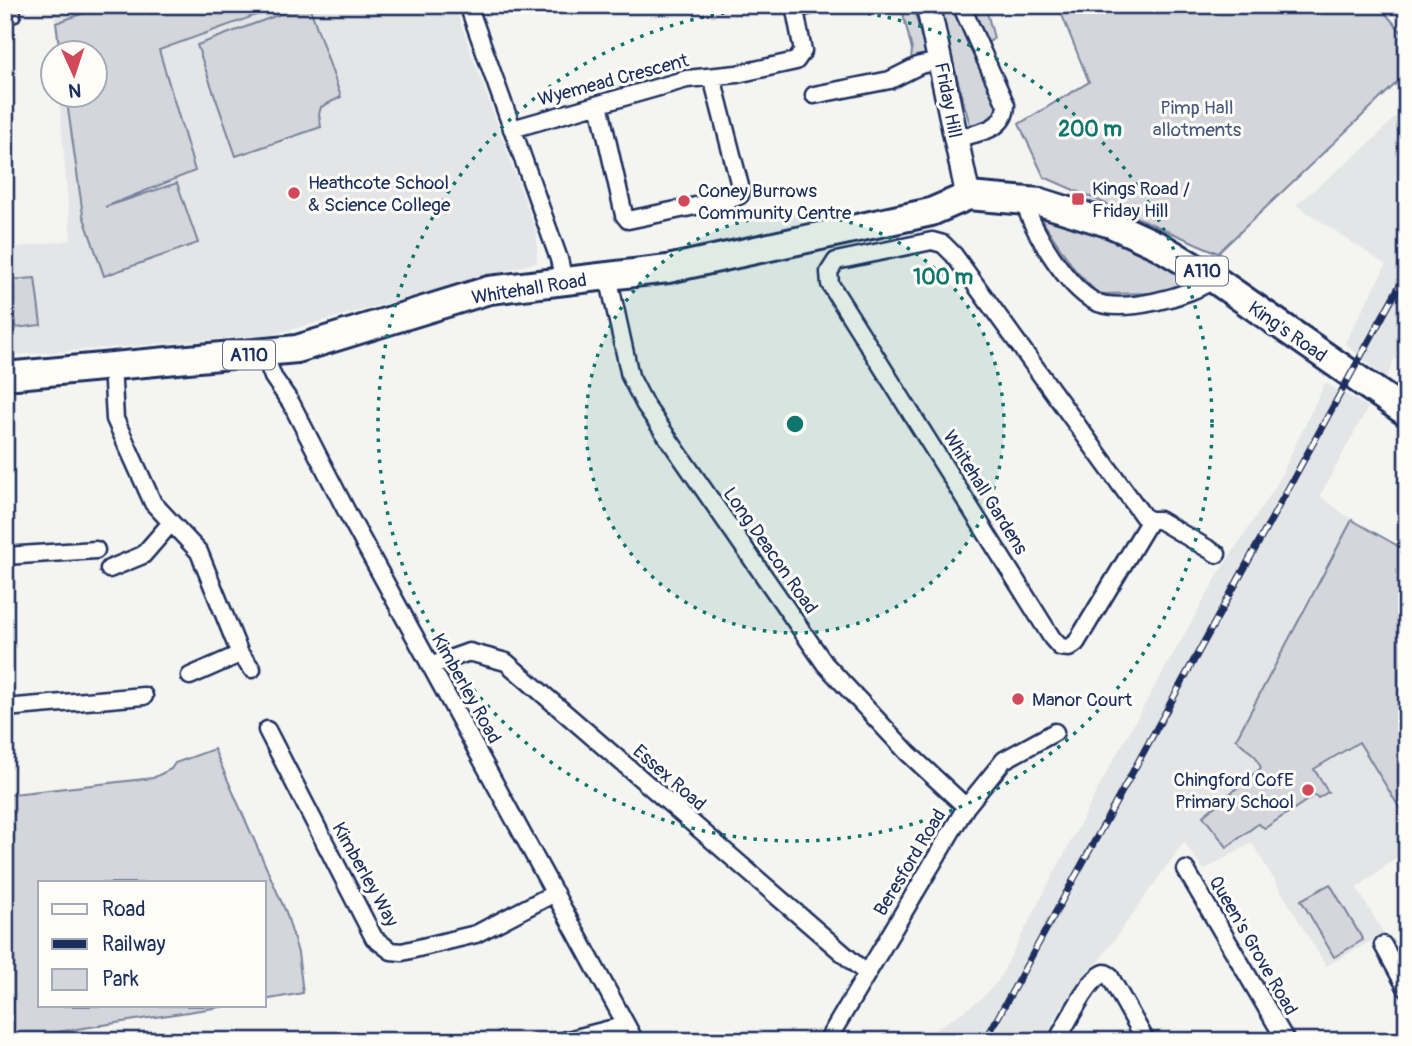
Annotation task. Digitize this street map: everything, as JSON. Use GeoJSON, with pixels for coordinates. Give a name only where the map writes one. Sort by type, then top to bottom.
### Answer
{"type":"FeatureCollection","features":[{"type":"Feature","properties":{"kind":"main road","name":"Friday Hill"},"geometry":{"type":"LineString","coordinates":[[928,5],[968,196]]}},
{"type":"Feature","properties":{"kind":"main road","name":"Whitehall Road"},"geometry":{"type":"LineString","coordinates":[[5,376],[264,354],[324,343],[485,291],[687,265],[943,208],[968,196]]}},
{"type":"Feature","properties":{"kind":"main road","name":"King's Road"},"geometry":{"type":"LineString","coordinates":[[968,196],[1024,200],[1060,207],[1111,224],[1159,246],[1214,279],[1407,413]]}},
{"type":"Feature","properties":{"kind":"street"},"geometry":{"type":"LineString","coordinates":[[469,5],[559,259],[564,281]]}},
{"type":"Feature","properties":{"kind":"street","name":"Wyemead Crescent"},"geometry":{"type":"LineString","coordinates":[[512,129],[687,79],[796,61],[803,51],[794,7],[812,5]]}},
{"type":"Feature","properties":{"kind":"street"},"geometry":{"type":"LineString","coordinates":[[957,138],[998,124],[1005,113],[1006,105],[961,5]]}},
{"type":"Feature","properties":{"kind":"street"},"geometry":{"type":"LineString","coordinates":[[814,95],[890,80],[920,65],[941,61]]}},
{"type":"Feature","properties":{"kind":"street"},"geometry":{"type":"LineString","coordinates":[[599,104],[624,215],[628,220],[734,198],[740,195],[741,190],[712,77]]}},
{"type":"Feature","properties":{"kind":"street"},"geometry":{"type":"LineString","coordinates":[[1024,200],[1031,224],[1046,248],[1083,294],[1096,303],[1112,305],[1157,301],[1197,289],[1214,279]]}},
{"type":"Feature","properties":{"kind":"street"},"geometry":{"type":"LineString","coordinates":[[879,223],[883,251]]}},
{"type":"Feature","properties":{"kind":"street","name":"Whitehall Gardens"},"geometry":{"type":"LineString","coordinates":[[932,242],[943,244],[954,255],[1150,520],[1076,643],[1069,648],[1060,647],[830,284],[829,272],[836,261],[932,242]]}},
{"type":"Feature","properties":{"kind":"street","name":"Long Deacon Road"},"geometry":{"type":"LineString","coordinates":[[608,276],[630,376],[645,405],[825,664],[890,736],[966,807]]}},
{"type":"Feature","properties":{"kind":"street","name":"Kimberley Road"},"geometry":{"type":"LineString","coordinates":[[264,354],[273,377],[291,403],[430,666],[635,1041]]}},
{"type":"Feature","properties":{"kind":"street"},"geometry":{"type":"LineString","coordinates":[[112,365],[115,419],[153,503],[170,524],[193,542],[199,552],[240,654],[251,669]]}},
{"type":"Feature","properties":{"kind":"street"},"geometry":{"type":"LineString","coordinates":[[1150,520],[1159,520],[1217,554]]}},
{"type":"Feature","properties":{"kind":"street"},"geometry":{"type":"LineString","coordinates":[[109,569],[143,555],[170,524]]}},
{"type":"Feature","properties":{"kind":"street"},"geometry":{"type":"LineString","coordinates":[[5,556],[96,550]]}},
{"type":"Feature","properties":{"kind":"street","name":"Essex Road"},"geometry":{"type":"LineString","coordinates":[[430,666],[469,652],[506,662],[867,974]]}},
{"type":"Feature","properties":{"kind":"street"},"geometry":{"type":"LineString","coordinates":[[190,676],[240,654]]}},
{"type":"Feature","properties":{"kind":"street"},"geometry":{"type":"LineString","coordinates":[[5,708],[144,696]]}},
{"type":"Feature","properties":{"kind":"street","name":"Kimberley Way"},"geometry":{"type":"LineString","coordinates":[[267,730],[374,938],[391,951],[402,952],[477,934],[555,892]]}},
{"type":"Feature","properties":{"kind":"street","name":"Beresford Road"},"geometry":{"type":"LineString","coordinates":[[827,1041],[966,807],[1004,760],[1055,732]]}},
{"type":"Feature","properties":{"kind":"street","name":"Queen's Grove Road"},"geometry":{"type":"LineString","coordinates":[[1186,870],[1286,1041]]}},
{"type":"Feature","properties":{"kind":"street"},"geometry":{"type":"LineString","coordinates":[[1382,945],[1407,989]]}},
{"type":"Feature","properties":{"kind":"street"},"geometry":{"type":"LineString","coordinates":[[1057,1041],[1088,988],[1099,974],[1105,973],[1109,975],[1146,1041]]}},
{"type":"Feature","properties":{"kind":"street"},"geometry":{"type":"LineString","coordinates":[[564,1041],[626,1025]]}},
{"type":"Feature","properties":{"kind":"shaded area","name":"Heathcote School & Science College"},"geometry":{"type":"Polygon","coordinates":[[[50,5],[454,5],[537,234],[537,262],[271,335],[5,356],[5,249],[71,240],[60,108],[108,108],[108,38],[57,38],[56,23],[50,5]]]}},
{"type":"Feature","properties":{"kind":"shaded area"},"geometry":{"type":"Polygon","coordinates":[[[1407,105],[1407,327],[1386,380],[1345,343],[1386,265],[1296,205],[1370,143],[1407,105]]]}},
{"type":"Feature","properties":{"kind":"shaded area"},"geometry":{"type":"Polygon","coordinates":[[[1325,383],[1368,407],[1320,496],[1352,520],[1298,617],[1407,683],[1407,849],[1357,888],[1384,934],[1326,966],[1252,843],[1204,870],[1184,842],[1074,996],[1070,994],[1052,1023],[1056,1028],[1049,1041],[925,1041],[923,1038],[980,1000],[998,981],[1110,766],[1222,568],[1276,486],[1325,383]]]}},
{"type":"Feature","properties":{"kind":"green space"},"geometry":{"type":"Polygon","coordinates":[[[106,5],[284,5],[159,50],[195,171],[105,207],[177,183],[198,243],[104,276],[83,215],[68,108],[108,108],[108,38],[58,38],[56,23],[106,5]]]}},
{"type":"Feature","properties":{"kind":"green space"},"geometry":{"type":"Polygon","coordinates":[[[309,5],[341,97],[321,107],[321,127],[236,156],[197,45],[309,5]]]}},
{"type":"Feature","properties":{"kind":"green space"},"geometry":{"type":"Polygon","coordinates":[[[901,5],[913,5],[929,66],[910,69],[912,50],[901,5]]]}},
{"type":"Feature","properties":{"kind":"green space"},"geometry":{"type":"Polygon","coordinates":[[[937,5],[955,5],[1001,95],[995,123],[970,125],[937,5]]]}},
{"type":"Feature","properties":{"kind":"green space"},"geometry":{"type":"Polygon","coordinates":[[[971,5],[985,5],[994,38],[985,45],[971,5]]]}},
{"type":"Feature","properties":{"kind":"green space","name":"Pimp Hall allotments"},"geometry":{"type":"Polygon","coordinates":[[[1058,5],[1378,5],[1407,38],[1407,73],[1218,253],[1044,177],[1019,124],[1089,82],[1058,5]]]}},
{"type":"Feature","properties":{"kind":"green space"},"geometry":{"type":"Polygon","coordinates":[[[1037,213],[1120,240],[1198,279],[1157,293],[1098,294],[1075,270],[1037,213]]]}},
{"type":"Feature","properties":{"kind":"green space"},"geometry":{"type":"Polygon","coordinates":[[[35,278],[41,325],[16,328],[10,280],[35,278]]]}},
{"type":"Feature","properties":{"kind":"green space"},"geometry":{"type":"Polygon","coordinates":[[[1352,520],[1407,551],[1407,820],[1359,742],[1314,769],[1328,792],[1318,798],[1315,795],[1265,828],[1258,824],[1227,847],[1203,816],[1261,768],[1256,757],[1236,739],[1352,520]]]}},
{"type":"Feature","properties":{"kind":"green space"},"geometry":{"type":"Polygon","coordinates":[[[214,749],[286,912],[298,953],[303,993],[266,1000],[266,881],[38,881],[38,1007],[220,1007],[5,1040],[5,795],[153,778],[171,769],[175,763],[214,749]]]}},
{"type":"Feature","properties":{"kind":"green space"},"geometry":{"type":"Polygon","coordinates":[[[1330,884],[1363,940],[1334,957],[1301,900],[1330,884]]]}},
{"type":"Feature","properties":{"kind":"railway"},"geometry":{"type":"LineString","coordinates":[[985,1041],[1407,272]]}},
{"type":"Feature","properties":{"kind":"place","name":"Heathcote School & Science College"},"geometry":{"type":"Point","coordinates":[294,193]}},
{"type":"Feature","properties":{"kind":"place","name":"Kings Road / Friday Hill"},"geometry":{"type":"Point","coordinates":[1078,199]}},
{"type":"Feature","properties":{"kind":"place","name":"Coney Burrows Community Centre"},"geometry":{"type":"Point","coordinates":[684,201]}},
{"type":"Feature","properties":{"kind":"place","name":"Manor Court"},"geometry":{"type":"Point","coordinates":[1018,699]}},
{"type":"Feature","properties":{"kind":"place","name":"Chingford CofE Primary School"},"geometry":{"type":"Point","coordinates":[1308,790]}}]}
